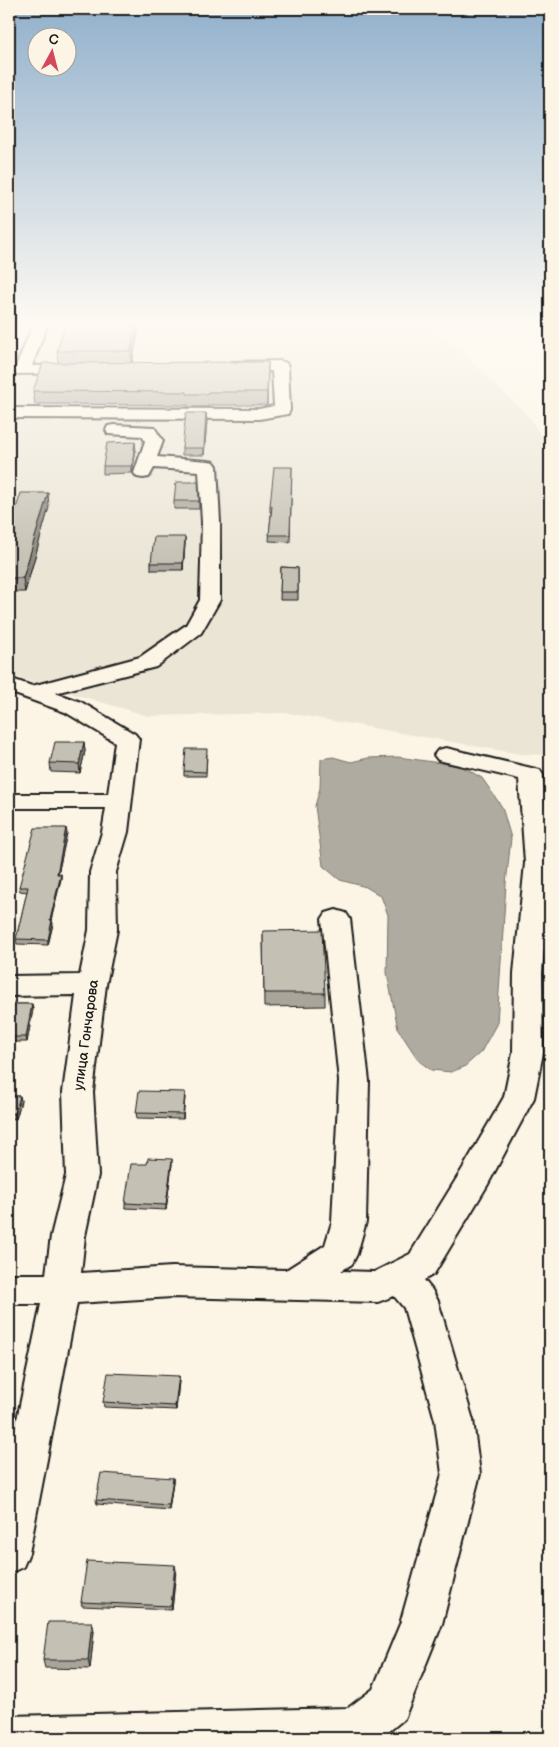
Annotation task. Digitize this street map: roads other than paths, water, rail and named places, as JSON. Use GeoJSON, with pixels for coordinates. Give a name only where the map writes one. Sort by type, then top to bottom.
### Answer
{"type":"FeatureCollection","features":[{"type":"Feature","properties":{"kind":"street"},"geometry":{"type":"LineString","coordinates":[[9,414],[259,414],[282,410],[282,405]]}},
{"type":"Feature","properties":{"kind":"street"},"geometry":{"type":"LineString","coordinates":[[9,428],[148,431],[154,441],[145,468],[208,466],[211,522],[210,600],[194,629],[148,662],[21,688]]}},
{"type":"Feature","properties":{"kind":"street","name":"улица Гончарова"},"geometry":{"type":"LineString","coordinates":[[9,1553],[62,1289],[68,1236],[82,1175],[78,1092],[92,986],[103,930],[103,872],[115,832],[127,739],[73,707],[21,688]]}},
{"type":"Feature","properties":{"kind":"street"},"geometry":{"type":"LineString","coordinates":[[9,1289],[62,1289],[172,1282],[378,1287],[422,1264],[475,1177],[519,1098],[528,1053],[528,973],[538,862],[531,775],[446,754]]}},
{"type":"Feature","properties":{"kind":"street"},"geometry":{"type":"LineString","coordinates":[[9,801],[119,802]]}},
{"type":"Feature","properties":{"kind":"street"},"geometry":{"type":"LineString","coordinates":[[291,1285],[340,1254],[349,1222],[354,1081],[336,919]]}},
{"type":"Feature","properties":{"kind":"street"},"geometry":{"type":"LineString","coordinates":[[9,986],[92,986]]}},
{"type":"Feature","properties":{"kind":"street"},"geometry":{"type":"LineString","coordinates":[[9,1738],[356,1730],[389,1704],[421,1624],[461,1474],[454,1420],[420,1301],[399,1276]]}}]}
